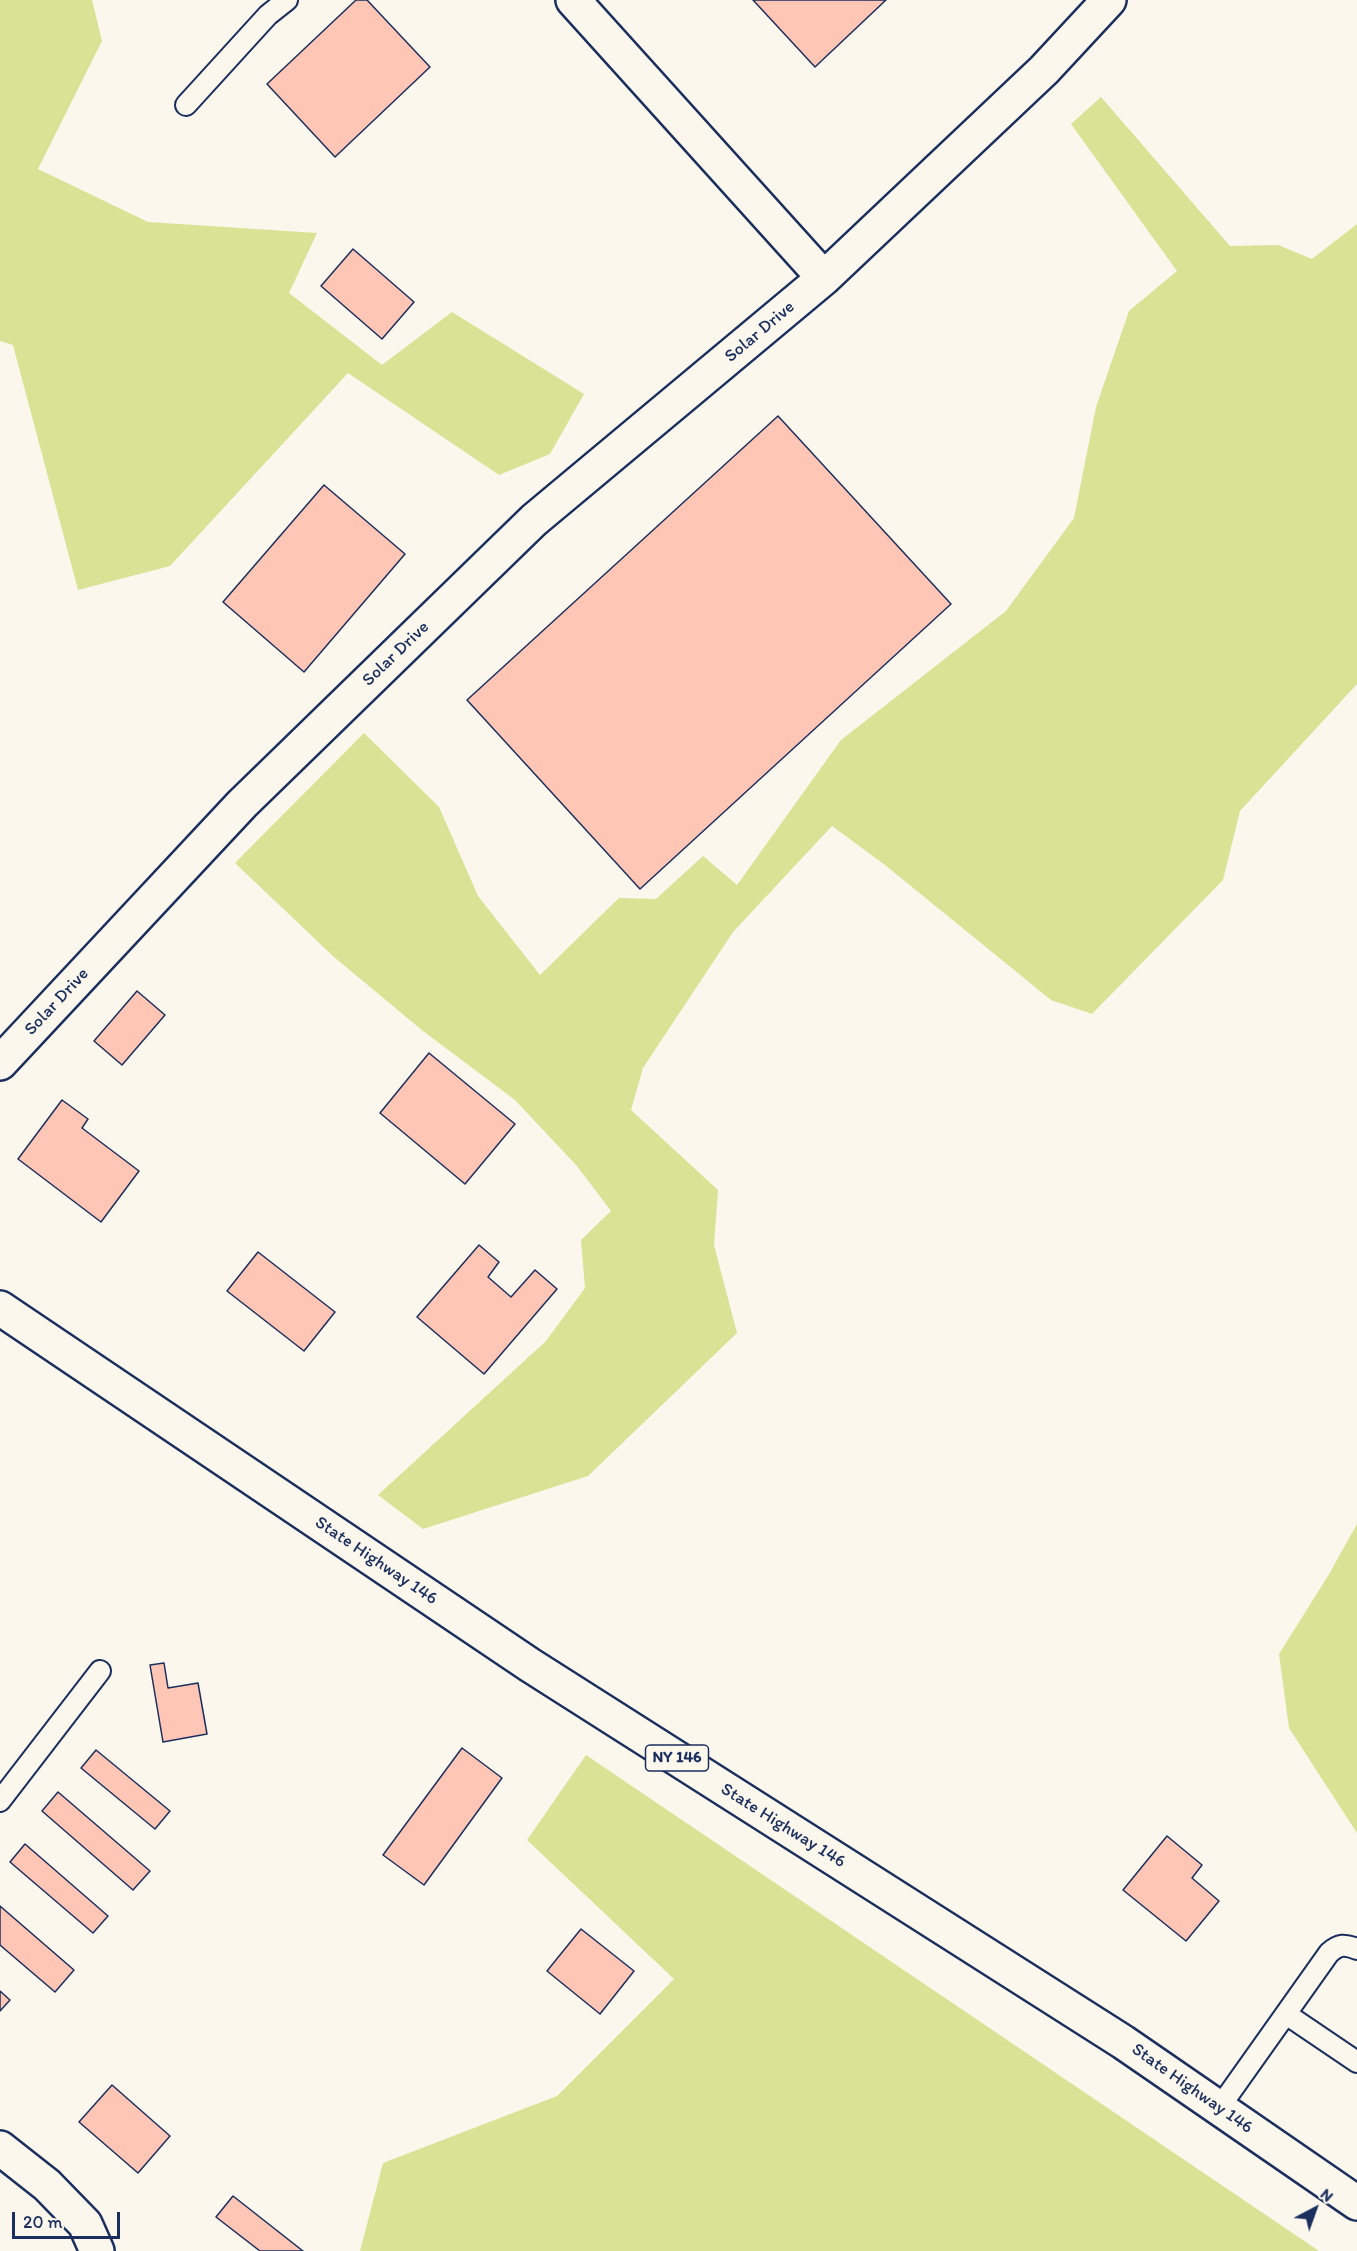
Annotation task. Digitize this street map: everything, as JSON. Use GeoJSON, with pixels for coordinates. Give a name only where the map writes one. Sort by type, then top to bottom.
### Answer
{"type":"FeatureCollection","features":[{"type":"Feature","properties":{"kind":"street"},"geometry":{"type":"LineString","coordinates":[[573,0],[824,278]]}},
{"type":"Feature","properties":{"kind":"street","name":"Solar Drive"},"geometry":{"type":"LineString","coordinates":[[0,1063],[242,804],[534,520],[824,278],[1044,70],[1110,0]]}},
{"type":"Feature","properties":{"kind":"street","name":"State Highway 146"},"geometry":{"type":"LineString","coordinates":[[0,1308],[530,1665],[1124,2042],[1357,2203]]}},
{"type":"Feature","properties":{"kind":"street"},"geometry":{"type":"LineString","coordinates":[[0,2148],[47,2185],[85,2224],[97,2251]]}},
{"type":"Feature","properties":{"kind":"lane"},"geometry":{"type":"LineString","coordinates":[[186,105],[268,15],[287,0]]}},
{"type":"Feature","properties":{"kind":"lane"},"geometry":{"type":"LineString","coordinates":[[0,1801],[100,1671]]}},
{"type":"Feature","properties":{"kind":"lane"},"geometry":{"type":"LineString","coordinates":[[1219,2108],[1329,1953],[1336,1947],[1346,1944],[1357,1949]]}},
{"type":"Feature","properties":{"kind":"lane"},"geometry":{"type":"LineString","coordinates":[[1286,2014],[1357,2062]]}},
{"type":"Feature","properties":{"kind":"green space"},"geometry":{"type":"Polygon","coordinates":[[[0,0],[92,0],[102,41],[38,169],[148,222],[317,233],[289,293],[382,365],[452,312],[584,394],[550,454],[499,475],[348,373],[170,566],[78,590],[13,345],[0,341],[0,0]]]}},
{"type":"Feature","properties":{"kind":"green space"},"geometry":{"type":"Polygon","coordinates":[[[1101,97],[1230,246],[1278,245],[1312,259],[1357,224],[1357,684],[1240,811],[1223,880],[1092,1014],[1051,1000],[885,865],[832,826],[733,932],[643,1068],[631,1110],[718,1190],[714,1245],[737,1333],[588,1476],[423,1529],[378,1495],[546,1341],[585,1288],[581,1240],[611,1211],[577,1166],[515,1100],[423,1031],[334,957],[235,863],[364,733],[439,807],[478,896],[540,975],[619,898],[656,899],[703,856],[737,885],[841,740],[1006,611],[1074,518],[1096,407],[1129,311],[1177,271],[1071,124],[1101,97]]]}},
{"type":"Feature","properties":{"kind":"green space"},"geometry":{"type":"Polygon","coordinates":[[[1357,1524],[1357,1833],[1289,1728],[1279,1654],[1328,1576],[1357,1524]]]}},
{"type":"Feature","properties":{"kind":"green space"},"geometry":{"type":"Polygon","coordinates":[[[586,1755],[1319,2251],[360,2251],[383,2163],[557,2096],[674,1979],[527,1840],[586,1755]]]}},
{"type":"Feature","properties":{"kind":"building"},"geometry":{"type":"Polygon","coordinates":[[[356,0],[367,0],[430,67],[335,157],[267,84],[356,0]]]}},
{"type":"Feature","properties":{"kind":"building"},"geometry":{"type":"Polygon","coordinates":[[[753,0],[886,0],[815,67],[753,0]]]}},
{"type":"Feature","properties":{"kind":"building"},"geometry":{"type":"Polygon","coordinates":[[[353,249],[414,302],[382,339],[321,286],[353,249]]]}},
{"type":"Feature","properties":{"kind":"building"},"geometry":{"type":"Polygon","coordinates":[[[778,416],[951,604],[640,889],[467,700],[778,416]]]}},
{"type":"Feature","properties":{"kind":"building"},"geometry":{"type":"Polygon","coordinates":[[[324,485],[405,554],[304,672],[223,602],[324,485]]]}},
{"type":"Feature","properties":{"kind":"building"},"geometry":{"type":"Polygon","coordinates":[[[137,991],[165,1015],[122,1065],[94,1041],[137,991]]]}},
{"type":"Feature","properties":{"kind":"building"},"geometry":{"type":"Polygon","coordinates":[[[429,1053],[515,1124],[465,1184],[380,1113],[429,1053]]]}},
{"type":"Feature","properties":{"kind":"building"},"geometry":{"type":"Polygon","coordinates":[[[62,1100],[88,1119],[82,1128],[139,1171],[101,1222],[18,1159],[62,1100]]]}},
{"type":"Feature","properties":{"kind":"building"},"geometry":{"type":"Polygon","coordinates":[[[479,1245],[499,1262],[488,1277],[511,1297],[535,1270],[557,1289],[484,1374],[417,1317],[479,1245]]]}},
{"type":"Feature","properties":{"kind":"building"},"geometry":{"type":"Polygon","coordinates":[[[258,1252],[335,1312],[304,1351],[227,1291],[258,1252]]]}},
{"type":"Feature","properties":{"kind":"building"},"geometry":{"type":"Polygon","coordinates":[[[164,1663],[168,1688],[198,1683],[207,1734],[163,1742],[150,1665],[164,1663]]]}},
{"type":"Feature","properties":{"kind":"building"},"geometry":{"type":"Polygon","coordinates":[[[462,1748],[502,1778],[424,1885],[383,1855],[462,1748]]]}},
{"type":"Feature","properties":{"kind":"building"},"geometry":{"type":"Polygon","coordinates":[[[96,1750],[170,1811],[155,1829],[81,1768],[96,1750]]]}},
{"type":"Feature","properties":{"kind":"building"},"geometry":{"type":"Polygon","coordinates":[[[58,1792],[150,1871],[133,1890],[42,1811],[58,1792]]]}},
{"type":"Feature","properties":{"kind":"building"},"geometry":{"type":"Polygon","coordinates":[[[1167,1836],[1202,1865],[1192,1878],[1219,1901],[1186,1941],[1123,1890],[1167,1836]]]}},
{"type":"Feature","properties":{"kind":"building"},"geometry":{"type":"Polygon","coordinates":[[[25,1844],[108,1916],[93,1933],[10,1862],[25,1844]]]}},
{"type":"Feature","properties":{"kind":"building"},"geometry":{"type":"Polygon","coordinates":[[[0,1906],[74,1970],[55,1992],[0,1945],[0,1906]]]}},
{"type":"Feature","properties":{"kind":"building"},"geometry":{"type":"Polygon","coordinates":[[[581,1929],[634,1971],[600,2014],[547,1971],[581,1929]]]}},
{"type":"Feature","properties":{"kind":"building"},"geometry":{"type":"Polygon","coordinates":[[[0,1991],[10,2000],[0,2011],[0,1991]]]}},
{"type":"Feature","properties":{"kind":"building"},"geometry":{"type":"Polygon","coordinates":[[[112,2085],[170,2136],[138,2173],[79,2122],[112,2085]]]}},
{"type":"Feature","properties":{"kind":"building"},"geometry":{"type":"Polygon","coordinates":[[[233,2196],[303,2251],[260,2251],[216,2217],[233,2196]]]}}]}
